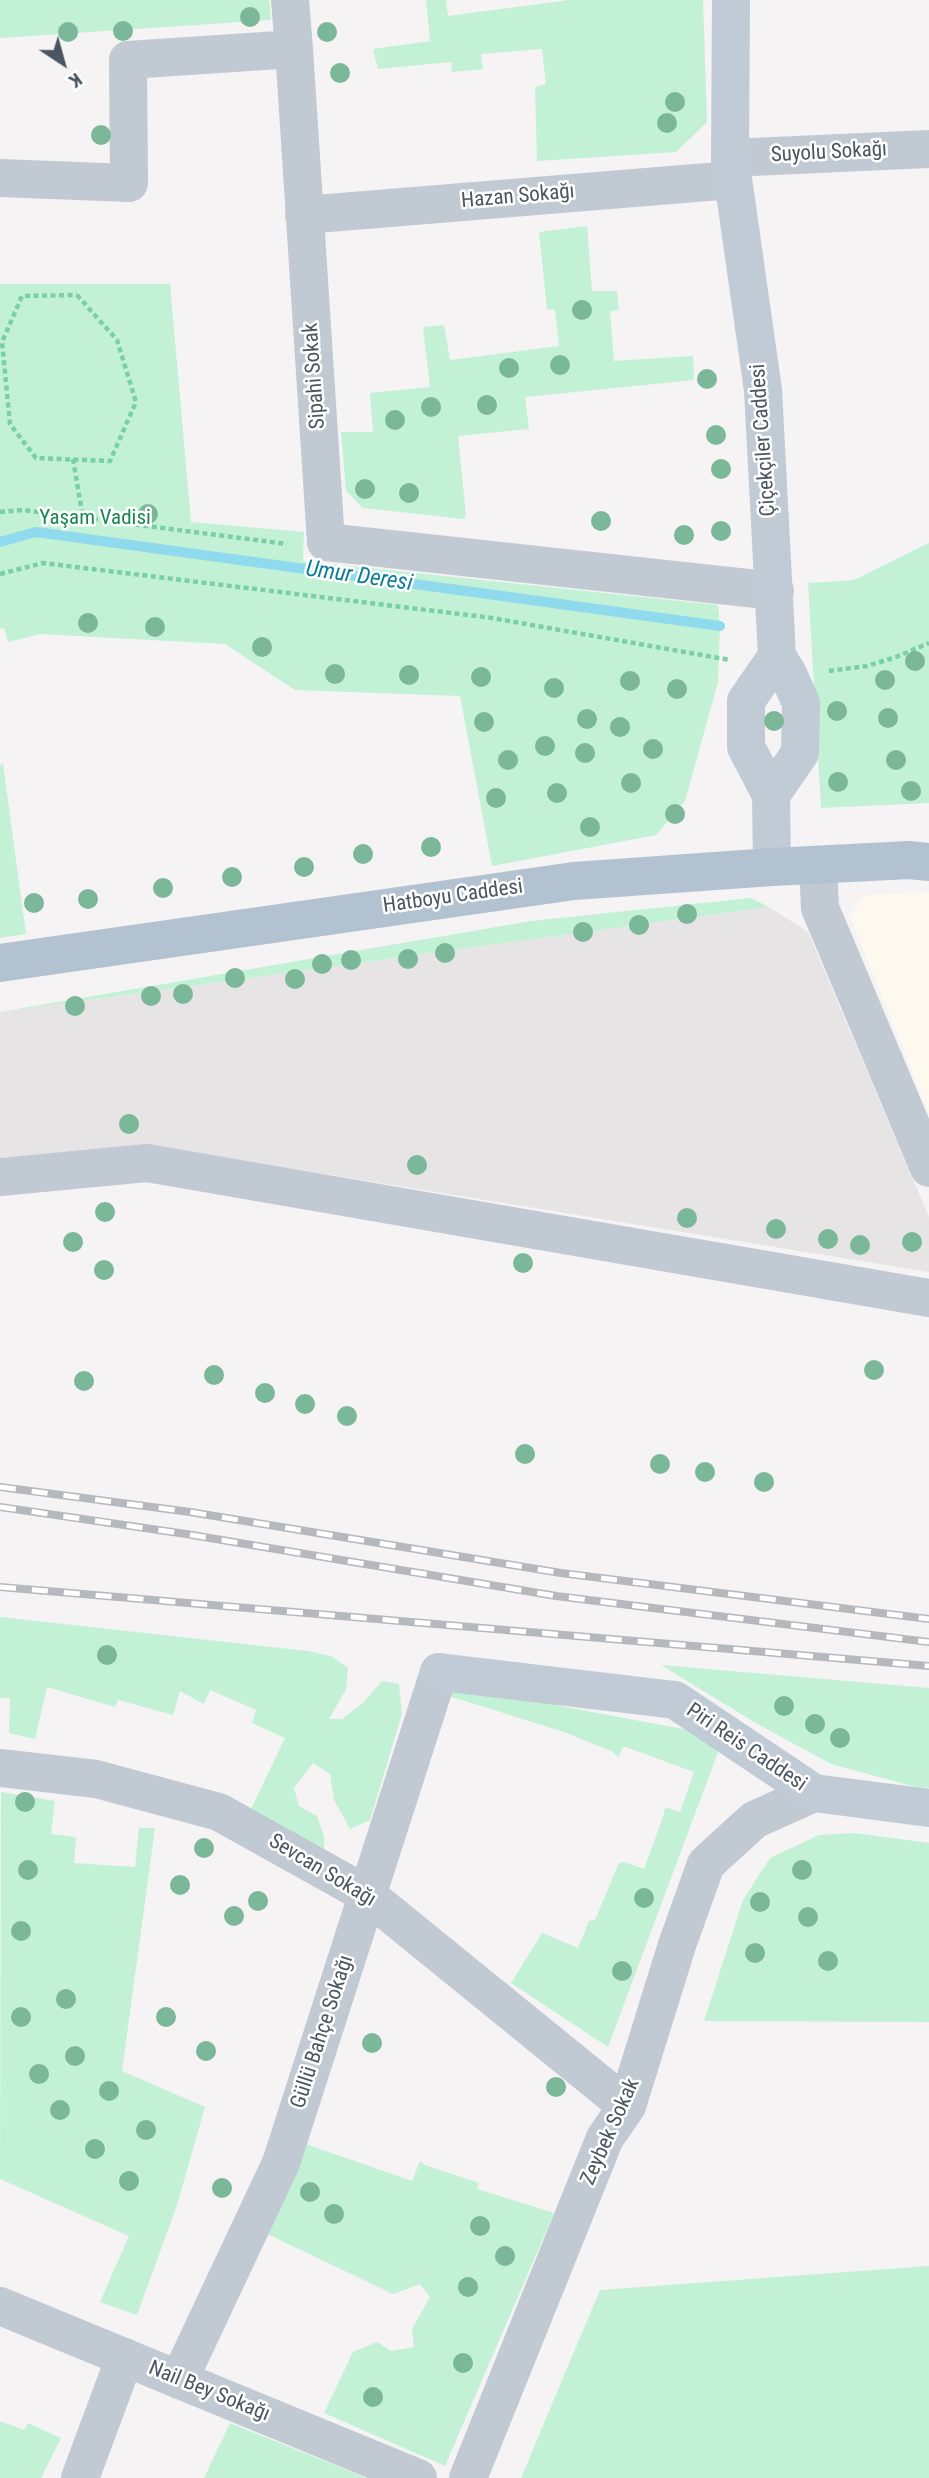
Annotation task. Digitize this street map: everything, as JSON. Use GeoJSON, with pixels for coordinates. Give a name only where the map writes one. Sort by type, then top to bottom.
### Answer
{"type":"FeatureCollection","features":[{"type":"Feature","properties":{"kind":"main road","name":"Hatboyu Caddesi"},"geometry":{"type":"LineString","coordinates":[[0,963],[574,881],[922,858]]}},
{"type":"Feature","properties":{"kind":"street","name":"Sipahi Sokak"},"geometry":{"type":"LineString","coordinates":[[290,0],[326,542]]}},
{"type":"Feature","properties":{"kind":"street","name":"Çiçekçiler Caddesi"},"geometry":{"type":"LineString","coordinates":[[731,0],[731,169],[763,390],[778,665],[800,703],[800,753],[771,795]]}},
{"type":"Feature","properties":{"kind":"street"},"geometry":{"type":"LineString","coordinates":[[0,178],[129,183],[128,60],[294,49]]}},
{"type":"Feature","properties":{"kind":"street","name":"Suyolu Sokağı"},"geometry":{"type":"LineString","coordinates":[[731,169],[929,149]]}},
{"type":"Feature","properties":{"kind":"street","name":"Hazan Sokağı"},"geometry":{"type":"LineString","coordinates":[[304,215],[731,169]]}},
{"type":"Feature","properties":{"kind":"street"},"geometry":{"type":"LineString","coordinates":[[326,542],[775,591]]}},
{"type":"Feature","properties":{"kind":"street"},"geometry":{"type":"LineString","coordinates":[[772,867],[771,795],[746,747],[746,701],[778,665]]}},
{"type":"Feature","properties":{"kind":"street"},"geometry":{"type":"LineString","coordinates":[[818,865],[820,908],[929,1168]]}},
{"type":"Feature","properties":{"kind":"street"},"geometry":{"type":"LineString","coordinates":[[0,1177],[147,1163],[929,1298]]}},
{"type":"Feature","properties":{"kind":"street","name":"Piri Reis Caddesi"},"geometry":{"type":"LineString","coordinates":[[439,1672],[675,1700],[814,1793],[929,1808]]}},
{"type":"Feature","properties":{"kind":"street","name":"Güllü Bahçe Sokağı"},"geometry":{"type":"LineString","coordinates":[[178,2380],[281,2163],[439,1672]]}},
{"type":"Feature","properties":{"kind":"street","name":"Sevcan Sokağı"},"geometry":{"type":"LineString","coordinates":[[0,1768],[96,1779],[219,1812],[366,1894],[627,2106]]}},
{"type":"Feature","properties":{"kind":"street","name":"Zeybek Sokak"},"geometry":{"type":"LineString","coordinates":[[468,2478],[605,2138],[627,2106],[677,1945],[706,1864],[754,1820],[814,1793]]}},
{"type":"Feature","properties":{"kind":"street","name":"Nail Bey Sokağı"},"geometry":{"type":"LineString","coordinates":[[0,2306],[418,2478]]}},
{"type":"Feature","properties":{"kind":"street"},"geometry":{"type":"LineString","coordinates":[[80,2478],[125,2357]]}},
{"type":"Feature","properties":{"kind":"path"},"geometry":{"type":"LineString","coordinates":[[77,295],[117,340],[136,402],[110,461],[73,459],[36,458],[10,424],[2,342],[22,296],[77,295]]}},
{"type":"Feature","properties":{"kind":"path"},"geometry":{"type":"LineString","coordinates":[[73,459],[83,518]]}},
{"type":"Feature","properties":{"kind":"path"},"geometry":{"type":"LineString","coordinates":[[0,512],[23,510],[304,546],[326,542]]}},
{"type":"Feature","properties":{"kind":"path"},"geometry":{"type":"LineString","coordinates":[[0,575],[43,563],[492,618],[778,665],[830,671],[867,666],[929,643]]}},
{"type":"Feature","properties":{"kind":"shaded area"},"geometry":{"type":"Polygon","coordinates":[[[929,892],[929,1113],[850,916],[864,895],[929,892]]]}},
{"type":"Feature","properties":{"kind":"shaded area"},"geometry":{"type":"Polygon","coordinates":[[[769,907],[808,932],[929,1217],[929,1272],[152,1146],[0,1158],[0,1012],[769,907]]]}},
{"type":"Feature","properties":{"kind":"green space"},"geometry":{"type":"Polygon","coordinates":[[[0,0],[269,0],[271,20],[0,38],[0,0]]]}},
{"type":"Feature","properties":{"kind":"green space"},"geometry":{"type":"Polygon","coordinates":[[[426,0],[446,0],[448,16],[569,0],[703,0],[707,122],[676,152],[537,161],[535,87],[546,84],[542,49],[481,54],[483,69],[452,72],[451,62],[378,69],[373,49],[430,41],[426,0]]]}},
{"type":"Feature","properties":{"kind":"green space"},"geometry":{"type":"Polygon","coordinates":[[[587,226],[592,291],[617,291],[619,310],[610,311],[614,361],[693,356],[694,380],[525,397],[529,429],[458,436],[466,515],[464,519],[363,508],[346,491],[341,432],[373,432],[370,393],[430,387],[423,327],[444,325],[450,360],[559,346],[555,310],[547,309],[539,232],[587,226]]]}},
{"type":"Feature","properties":{"kind":"green space","name":"Yaşam Vadisi"},"geometry":{"type":"Polygon","coordinates":[[[0,284],[170,284],[191,522],[304,532],[303,561],[718,605],[718,682],[685,801],[656,835],[492,866],[460,696],[295,690],[225,644],[41,634],[8,642],[4,628],[0,629],[0,284]]]}},
{"type":"Feature","properties":{"kind":"green space"},"geometry":{"type":"Polygon","coordinates":[[[929,543],[929,803],[821,808],[808,583],[854,580],[929,543]]]}},
{"type":"Feature","properties":{"kind":"green space"},"geometry":{"type":"Polygon","coordinates":[[[3,764],[26,934],[0,938],[0,765],[3,764]]]}},
{"type":"Feature","properties":{"kind":"green space"},"geometry":{"type":"Polygon","coordinates":[[[751,898],[769,907],[0,1012],[531,921],[751,898]]]}},
{"type":"Feature","properties":{"kind":"green space"},"geometry":{"type":"Polygon","coordinates":[[[0,1617],[308,1651],[331,1656],[348,1668],[346,1689],[329,1719],[342,1719],[364,1702],[382,1681],[399,1684],[402,1714],[370,1820],[350,1829],[334,1800],[330,1774],[313,1763],[294,1788],[299,1806],[317,1816],[324,1836],[324,1850],[250,1811],[285,1738],[252,1723],[256,1710],[210,1690],[204,1704],[180,1691],[173,1715],[118,1700],[115,1707],[47,1687],[35,1739],[9,1733],[10,1698],[0,1698],[0,1617]]]}},
{"type":"Feature","properties":{"kind":"green space"},"geometry":{"type":"Polygon","coordinates":[[[661,1665],[929,1688],[929,1788],[916,1787],[831,1764],[754,1722],[661,1665]]]}},
{"type":"Feature","properties":{"kind":"green space"},"geometry":{"type":"Polygon","coordinates":[[[449,1685],[704,1733],[718,1752],[608,2047],[511,1983],[542,1933],[578,1948],[589,1921],[595,1920],[619,1863],[624,1862],[644,1869],[665,1807],[680,1812],[694,1772],[623,1746],[619,1757],[611,1751],[564,1732],[446,1695],[449,1685]]]}},
{"type":"Feature","properties":{"kind":"green space"},"geometry":{"type":"Polygon","coordinates":[[[1,1792],[55,1801],[51,1834],[76,1837],[74,1863],[135,1867],[139,1828],[155,1828],[122,2071],[205,2107],[177,2205],[137,2315],[100,2302],[129,2236],[0,2179],[1,1792]]]}},
{"type":"Feature","properties":{"kind":"green space"},"geometry":{"type":"Polygon","coordinates":[[[855,1833],[929,1843],[929,2022],[704,2021],[743,1900],[770,1858],[819,1835],[855,1833]]]}},
{"type":"Feature","properties":{"kind":"green space"},"geometry":{"type":"Polygon","coordinates":[[[303,2143],[412,2181],[420,2161],[479,2183],[477,2189],[554,2213],[445,2466],[324,2413],[353,2352],[377,2342],[391,2351],[414,2347],[412,2329],[430,2297],[420,2284],[393,2294],[259,2230],[303,2143]]]}},
{"type":"Feature","properties":{"kind":"green space"},"geometry":{"type":"Polygon","coordinates":[[[929,2266],[929,2478],[521,2478],[600,2290],[929,2266]]]}},
{"type":"Feature","properties":{"kind":"green space"},"geometry":{"type":"Polygon","coordinates":[[[0,2421],[24,2430],[28,2423],[61,2438],[41,2478],[0,2478],[0,2421]]]}},
{"type":"Feature","properties":{"kind":"green space"},"geometry":{"type":"Polygon","coordinates":[[[230,2423],[367,2478],[204,2478],[230,2423]]]}},
{"type":"Feature","properties":{"kind":"waterway","name":"Umur Deresi"},"geometry":{"type":"LineString","coordinates":[[0,542],[36,532],[720,626]]}},
{"type":"Feature","properties":{"kind":"railway"},"geometry":{"type":"LineString","coordinates":[[0,1487],[190,1512],[561,1573],[929,1619]]}},
{"type":"Feature","properties":{"kind":"railway"},"geometry":{"type":"LineString","coordinates":[[0,1507],[186,1534],[556,1596],[929,1642]]}},
{"type":"Feature","properties":{"kind":"railway"},"geometry":{"type":"LineString","coordinates":[[0,1587],[929,1666]]}}]}
